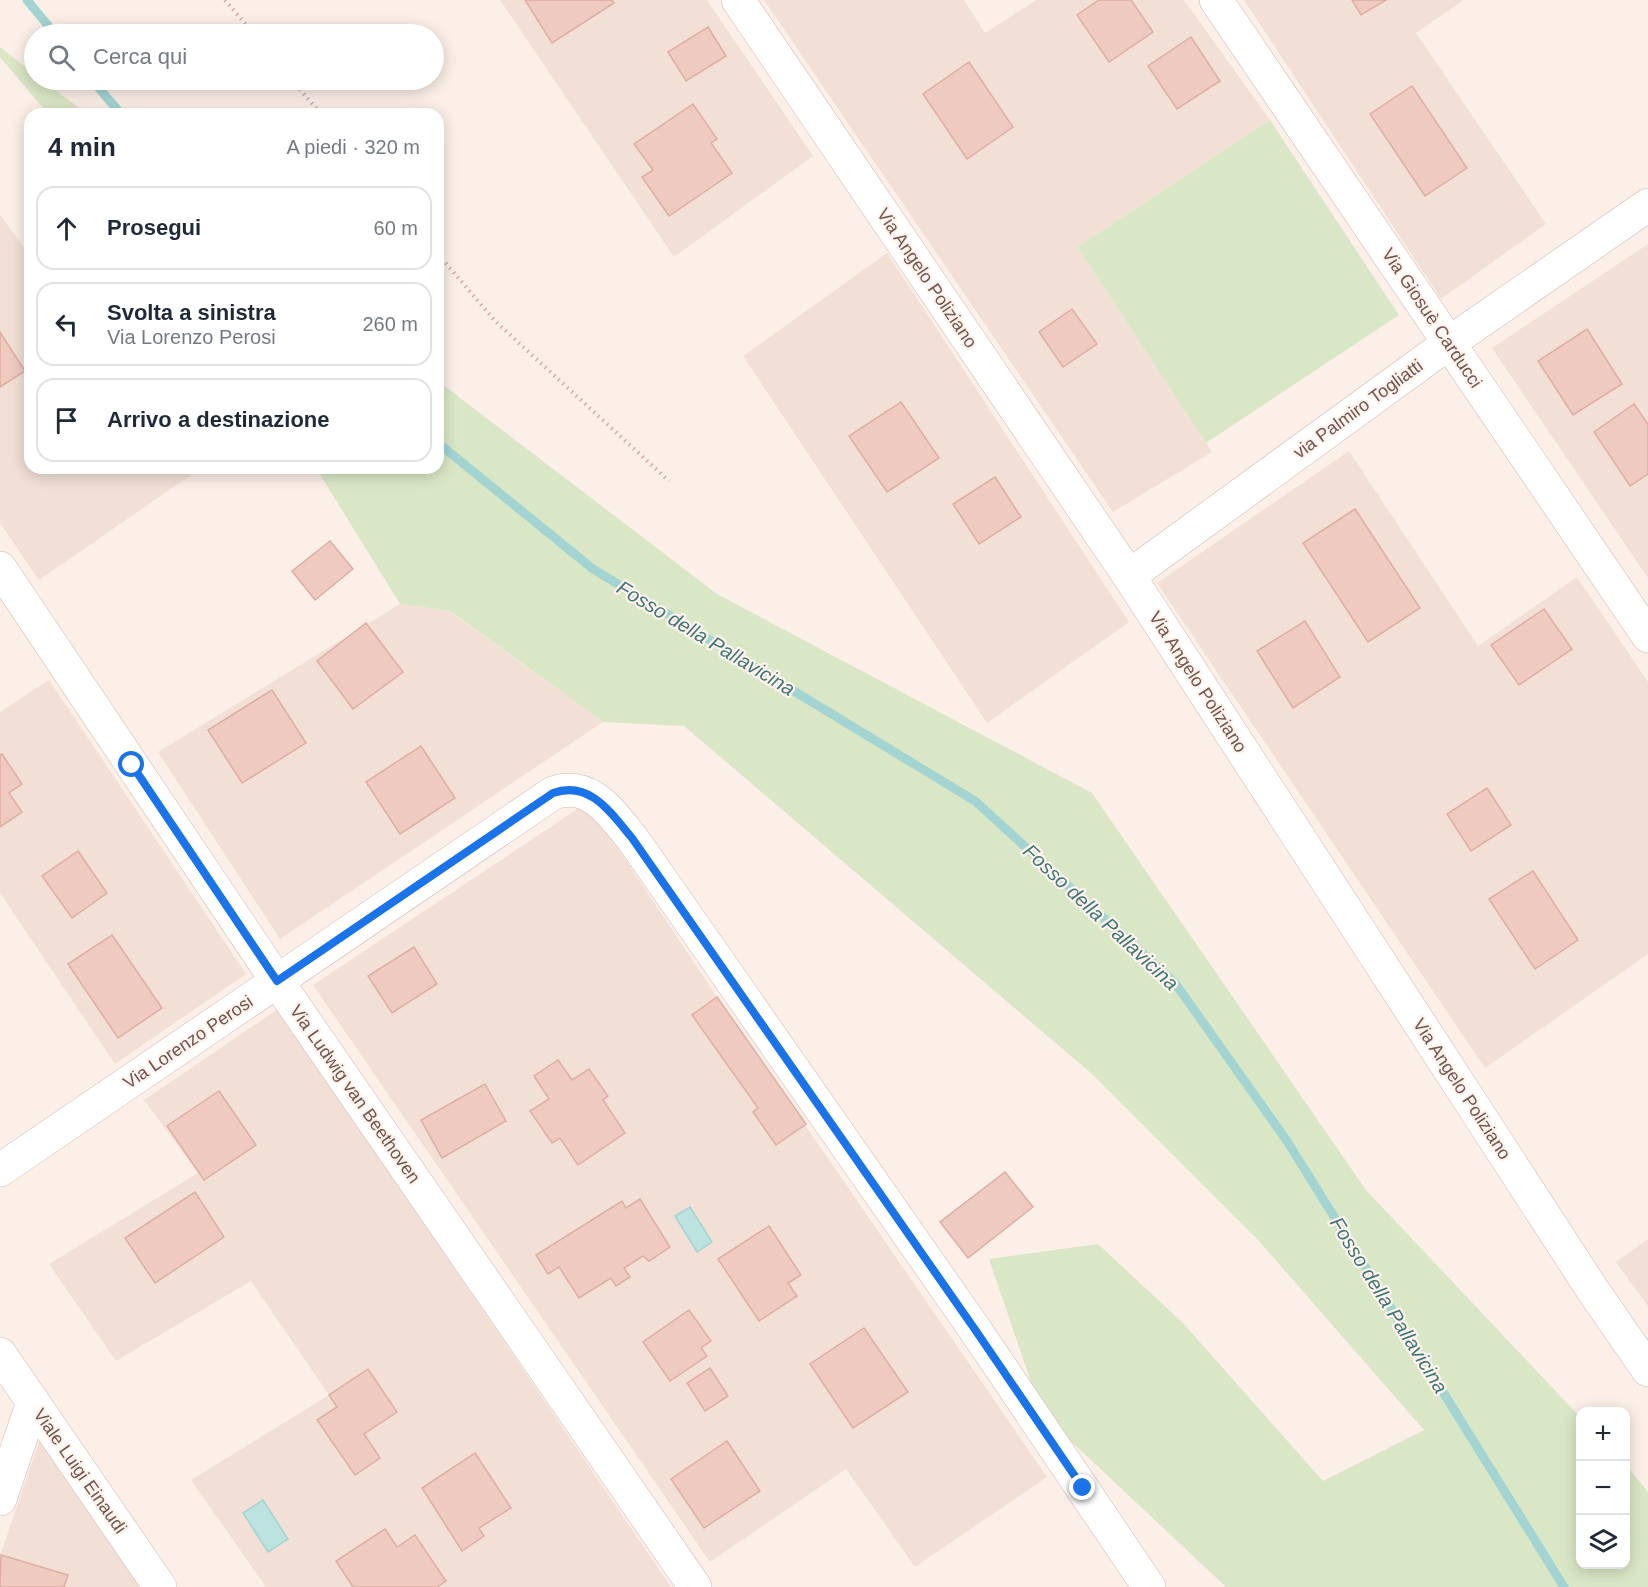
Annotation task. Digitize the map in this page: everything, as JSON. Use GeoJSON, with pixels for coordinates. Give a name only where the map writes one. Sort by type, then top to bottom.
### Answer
{"type":"FeatureCollection","features":[{"type":"Feature","properties":{"kind":"street","name":"Via Angelo Poliziano"},"geometry":{"type":"LineString","coordinates":[[738,0],[1129,576],[1592,1289],[1648,1370]]}},
{"type":"Feature","properties":{"kind":"street","name":"Via Giosuè Carducci"},"geometry":{"type":"LineString","coordinates":[[1216,0],[1648,636]]}},
{"type":"Feature","properties":{"kind":"street","name":"via Palmiro Togliatti"},"geometry":{"type":"LineString","coordinates":[[1129,576],[1449,343],[1648,205]]}},
{"type":"Feature","properties":{"kind":"street","name":"Via Ludwig van Beethoven"},"geometry":{"type":"LineString","coordinates":[[0,568],[277,981],[695,1587]]}},
{"type":"Feature","properties":{"kind":"street","name":"Via Lorenzo Perosi"},"geometry":{"type":"LineString","coordinates":[[0,1170],[553,793],[572,789],[584,792],[602,802],[632,838],[969,1321],[1149,1587]]}},
{"type":"Feature","properties":{"kind":"street","name":"Viale Luigi Einaudi"},"geometry":{"type":"LineString","coordinates":[[0,1354],[160,1587]]}},
{"type":"Feature","properties":{"kind":"street"},"geometry":{"type":"LineString","coordinates":[[0,1499],[33,1402]]}},
{"type":"Feature","properties":{"kind":"path"},"geometry":{"type":"LineString","coordinates":[[225,0],[245,24]]}},
{"type":"Feature","properties":{"kind":"path"},"geometry":{"type":"LineString","coordinates":[[301,90],[316,108]]}},
{"type":"Feature","properties":{"kind":"path"},"geometry":{"type":"LineString","coordinates":[[444,261],[495,321],[669,481]]}},
{"type":"Feature","properties":{"kind":"shaded area"},"geometry":{"type":"Polygon","coordinates":[[[500,0],[707,0],[813,156],[674,257],[500,0]]]}},
{"type":"Feature","properties":{"kind":"shaded area"},"geometry":{"type":"Polygon","coordinates":[[[764,0],[964,0],[985,33],[1036,0],[1184,0],[1270,120],[1077,247],[1212,452],[1113,512],[764,0]]]}},
{"type":"Feature","properties":{"kind":"shaded area"},"geometry":{"type":"Polygon","coordinates":[[[1244,0],[1464,0],[1416,33],[1546,224],[1441,299],[1244,0]]]}},
{"type":"Feature","properties":{"kind":"shaded area"},"geometry":{"type":"Polygon","coordinates":[[[0,215],[24,248],[24,474],[191,475],[39,580],[0,523],[0,215]]]}},
{"type":"Feature","properties":{"kind":"shaded area"},"geometry":{"type":"Polygon","coordinates":[[[1648,244],[1648,578],[1492,348],[1648,244]]]}},
{"type":"Feature","properties":{"kind":"shaded area"},"geometry":{"type":"Polygon","coordinates":[[[887,253],[1129,622],[987,723],[743,356],[887,253]]]}},
{"type":"Feature","properties":{"kind":"shaded area"},"geometry":{"type":"Polygon","coordinates":[[[1349,451],[1478,646],[1577,577],[1648,682],[1648,954],[1485,1068],[1157,583],[1349,451]]]}},
{"type":"Feature","properties":{"kind":"shaded area"},"geometry":{"type":"Polygon","coordinates":[[[400,604],[449,611],[603,722],[280,939],[158,752],[400,604]]]}},
{"type":"Feature","properties":{"kind":"shaded area"},"geometry":{"type":"Polygon","coordinates":[[[49,680],[246,974],[115,1064],[0,893],[0,712],[49,680]]]}},
{"type":"Feature","properties":{"kind":"shaded area"},"geometry":{"type":"Polygon","coordinates":[[[579,808],[591,808],[717,997],[1047,1477],[915,1567],[846,1469],[710,1562],[313,985],[579,808]]]}},
{"type":"Feature","properties":{"kind":"shaded area"},"geometry":{"type":"Polygon","coordinates":[[[278,1009],[671,1587],[266,1587],[191,1480],[329,1395],[251,1281],[116,1361],[49,1264],[198,1173],[144,1100],[278,1009]]]}},
{"type":"Feature","properties":{"kind":"shaded area"},"geometry":{"type":"Polygon","coordinates":[[[1648,1239],[1648,1306],[1616,1262],[1648,1239]]]}},
{"type":"Feature","properties":{"kind":"shaded area"},"geometry":{"type":"Polygon","coordinates":[[[40,1439],[141,1587],[0,1587],[0,1556],[40,1439]]]}},
{"type":"Feature","properties":{"kind":"green space"},"geometry":{"type":"Polygon","coordinates":[[[0,47],[24,66],[24,86],[0,57],[0,47]]]}},
{"type":"Feature","properties":{"kind":"green space"},"geometry":{"type":"Polygon","coordinates":[[[28,90],[55,90],[79,108],[43,108],[28,90]]]}},
{"type":"Feature","properties":{"kind":"green space"},"geometry":{"type":"Polygon","coordinates":[[[1270,120],[1399,315],[1206,443],[1077,247],[1270,120]]]}},
{"type":"Feature","properties":{"kind":"green space"},"geometry":{"type":"Polygon","coordinates":[[[444,386],[717,594],[1092,793],[1366,1190],[1576,1413],[1576,1569],[1630,1569],[1630,1470],[1648,1492],[1648,1587],[1226,1587],[1042,1414],[989,1259],[1098,1244],[1183,1323],[1323,1481],[1424,1430],[1258,1240],[1092,1074],[684,726],[603,722],[450,611],[400,604],[320,474],[444,474],[444,386]]]}},
{"type":"Feature","properties":{"kind":"water"},"geometry":{"type":"Polygon","coordinates":[[[690,1207],[712,1242],[697,1252],[675,1216],[690,1207]]]}},
{"type":"Feature","properties":{"kind":"water"},"geometry":{"type":"Polygon","coordinates":[[[263,1500],[288,1539],[268,1552],[243,1513],[263,1500]]]}},
{"type":"Feature","properties":{"kind":"building"},"geometry":{"type":"Polygon","coordinates":[[[525,0],[612,0],[614,3],[552,43],[525,0]]]}},
{"type":"Feature","properties":{"kind":"building"},"geometry":{"type":"Polygon","coordinates":[[[1099,0],[1131,0],[1153,32],[1109,62],[1077,15],[1099,0]]]}},
{"type":"Feature","properties":{"kind":"building"},"geometry":{"type":"Polygon","coordinates":[[[1352,0],[1386,0],[1361,15],[1352,0]]]}},
{"type":"Feature","properties":{"kind":"building"},"geometry":{"type":"Polygon","coordinates":[[[708,27],[726,56],[686,81],[668,52],[708,27]]]}},
{"type":"Feature","properties":{"kind":"building"},"geometry":{"type":"Polygon","coordinates":[[[1191,37],[1220,81],[1177,109],[1148,66],[1191,37]]]}},
{"type":"Feature","properties":{"kind":"building"},"geometry":{"type":"Polygon","coordinates":[[[969,62],[1013,127],[967,159],[923,94],[969,62]]]}},
{"type":"Feature","properties":{"kind":"building"},"geometry":{"type":"Polygon","coordinates":[[[1412,86],[1467,168],[1425,196],[1370,114],[1412,86]]]}},
{"type":"Feature","properties":{"kind":"building"},"geometry":{"type":"Polygon","coordinates":[[[693,104],[717,139],[711,143],[732,173],[669,216],[642,177],[653,170],[634,144],[693,104]]]}},
{"type":"Feature","properties":{"kind":"building"},"geometry":{"type":"Polygon","coordinates":[[[1072,309],[1097,344],[1063,367],[1039,332],[1072,309]]]}},
{"type":"Feature","properties":{"kind":"building"},"geometry":{"type":"Polygon","coordinates":[[[1587,329],[1622,384],[1573,415],[1538,361],[1587,329]]]}},
{"type":"Feature","properties":{"kind":"building"},"geometry":{"type":"Polygon","coordinates":[[[0,332],[24,372],[0,387],[0,332]]]}},
{"type":"Feature","properties":{"kind":"building"},"geometry":{"type":"Polygon","coordinates":[[[901,402],[939,458],[887,492],[849,436],[901,402]]]}},
{"type":"Feature","properties":{"kind":"building"},"geometry":{"type":"Polygon","coordinates":[[[1634,404],[1648,424],[1648,474],[1630,486],[1594,432],[1634,404]]]}},
{"type":"Feature","properties":{"kind":"building"},"geometry":{"type":"Polygon","coordinates":[[[995,477],[1021,517],[979,544],[953,504],[995,477]]]}},
{"type":"Feature","properties":{"kind":"building"},"geometry":{"type":"Polygon","coordinates":[[[1355,509],[1420,608],[1368,642],[1303,543],[1355,509]]]}},
{"type":"Feature","properties":{"kind":"building"},"geometry":{"type":"Polygon","coordinates":[[[330,541],[353,569],[315,600],[292,571],[330,541]]]}},
{"type":"Feature","properties":{"kind":"building"},"geometry":{"type":"Polygon","coordinates":[[[1544,609],[1572,649],[1519,685],[1491,645],[1544,609]]]}},
{"type":"Feature","properties":{"kind":"building"},"geometry":{"type":"Polygon","coordinates":[[[1305,621],[1340,677],[1293,708],[1257,651],[1305,621]]]}},
{"type":"Feature","properties":{"kind":"building"},"geometry":{"type":"Polygon","coordinates":[[[366,623],[403,672],[353,709],[317,661],[366,623]]]}},
{"type":"Feature","properties":{"kind":"building"},"geometry":{"type":"Polygon","coordinates":[[[272,690],[306,743],[242,783],[208,730],[272,690]]]}},
{"type":"Feature","properties":{"kind":"building"},"geometry":{"type":"Polygon","coordinates":[[[421,746],[455,798],[400,834],[366,782],[421,746]]]}},
{"type":"Feature","properties":{"kind":"building"},"geometry":{"type":"Polygon","coordinates":[[[2,754],[22,784],[9,793],[22,812],[0,827],[0,755],[2,754]]]}},
{"type":"Feature","properties":{"kind":"building"},"geometry":{"type":"Polygon","coordinates":[[[1487,788],[1511,825],[1471,851],[1447,814],[1487,788]]]}},
{"type":"Feature","properties":{"kind":"building"},"geometry":{"type":"Polygon","coordinates":[[[78,851],[107,893],[72,918],[42,876],[78,851]]]}},
{"type":"Feature","properties":{"kind":"building"},"geometry":{"type":"Polygon","coordinates":[[[1533,871],[1578,940],[1535,969],[1489,899],[1533,871]]]}},
{"type":"Feature","properties":{"kind":"building"},"geometry":{"type":"Polygon","coordinates":[[[112,935],[162,1008],[118,1038],[68,964],[112,935]]]}},
{"type":"Feature","properties":{"kind":"building"},"geometry":{"type":"Polygon","coordinates":[[[414,947],[437,984],[392,1013],[368,976],[414,947]]]}},
{"type":"Feature","properties":{"kind":"building"},"geometry":{"type":"Polygon","coordinates":[[[717,997],[806,1124],[776,1145],[753,1112],[758,1108],[692,1015],[717,997]]]}},
{"type":"Feature","properties":{"kind":"building"},"geometry":{"type":"Polygon","coordinates":[[[558,1060],[572,1080],[589,1069],[608,1096],[603,1100],[625,1133],[578,1165],[560,1138],[552,1143],[530,1111],[549,1099],[534,1076],[558,1060]]]}},
{"type":"Feature","properties":{"kind":"building"},"geometry":{"type":"Polygon","coordinates":[[[485,1084],[506,1121],[442,1158],[421,1120],[485,1084]]]}},
{"type":"Feature","properties":{"kind":"building"},"geometry":{"type":"Polygon","coordinates":[[[219,1091],[256,1145],[204,1180],[167,1126],[219,1091]]]}},
{"type":"Feature","properties":{"kind":"building"},"geometry":{"type":"Polygon","coordinates":[[[1005,1172],[1033,1207],[968,1258],[940,1222],[1005,1172]]]}},
{"type":"Feature","properties":{"kind":"building"},"geometry":{"type":"Polygon","coordinates":[[[195,1192],[224,1237],[155,1283],[125,1238],[195,1192]]]}},
{"type":"Feature","properties":{"kind":"building"},"geometry":{"type":"Polygon","coordinates":[[[640,1199],[670,1247],[649,1261],[643,1256],[624,1268],[630,1277],[616,1286],[611,1278],[579,1298],[559,1267],[548,1274],[536,1255],[622,1201],[626,1208],[640,1199]]]}},
{"type":"Feature","properties":{"kind":"building"},"geometry":{"type":"Polygon","coordinates":[[[769,1226],[801,1275],[788,1283],[797,1296],[759,1321],[718,1259],[769,1226]]]}},
{"type":"Feature","properties":{"kind":"building"},"geometry":{"type":"Polygon","coordinates":[[[689,1310],[711,1341],[701,1348],[707,1356],[670,1381],[643,1342],[689,1310]]]}},
{"type":"Feature","properties":{"kind":"building"},"geometry":{"type":"Polygon","coordinates":[[[864,1328],[908,1392],[853,1428],[810,1364],[864,1328]]]}},
{"type":"Feature","properties":{"kind":"building"},"geometry":{"type":"Polygon","coordinates":[[[710,1368],[728,1396],[705,1411],[687,1383],[710,1368]]]}},
{"type":"Feature","properties":{"kind":"building"},"geometry":{"type":"Polygon","coordinates":[[[368,1369],[397,1412],[364,1434],[380,1458],[355,1475],[317,1420],[337,1407],[329,1395],[368,1369]]]}},
{"type":"Feature","properties":{"kind":"building"},"geometry":{"type":"Polygon","coordinates":[[[727,1441],[760,1491],[704,1528],[671,1479],[727,1441]]]}},
{"type":"Feature","properties":{"kind":"building"},"geometry":{"type":"Polygon","coordinates":[[[475,1453],[511,1508],[479,1528],[484,1536],[462,1551],[422,1488],[475,1453]]]}},
{"type":"Feature","properties":{"kind":"building"},"geometry":{"type":"Polygon","coordinates":[[[385,1529],[397,1547],[415,1535],[446,1581],[437,1587],[353,1587],[336,1561],[385,1529]]]}},
{"type":"Feature","properties":{"kind":"building"},"geometry":{"type":"Polygon","coordinates":[[[1,1555],[68,1575],[64,1587],[0,1587],[1,1555]]]}},
{"type":"Feature","properties":{"kind":"waterway","name":"Fosso della Pallavicina"},"geometry":{"type":"LineString","coordinates":[[27,0],[47,24]]}},
{"type":"Feature","properties":{"kind":"waterway","name":"Fosso della Pallavicina"},"geometry":{"type":"LineString","coordinates":[[101,90],[116,108]]}},
{"type":"Feature","properties":{"kind":"waterway","name":"Fosso della Pallavicina"},"geometry":{"type":"LineString","coordinates":[[444,448],[593,569],[975,801],[1175,983],[1287,1141],[1564,1587]]}},
{"type":"Feature","properties":{"kind":"route"},"geometry":{"type":"LineString","coordinates":[[132,765],[277,981],[553,793],[579,790],[602,802],[632,838],[1083,1488]]}}]}
